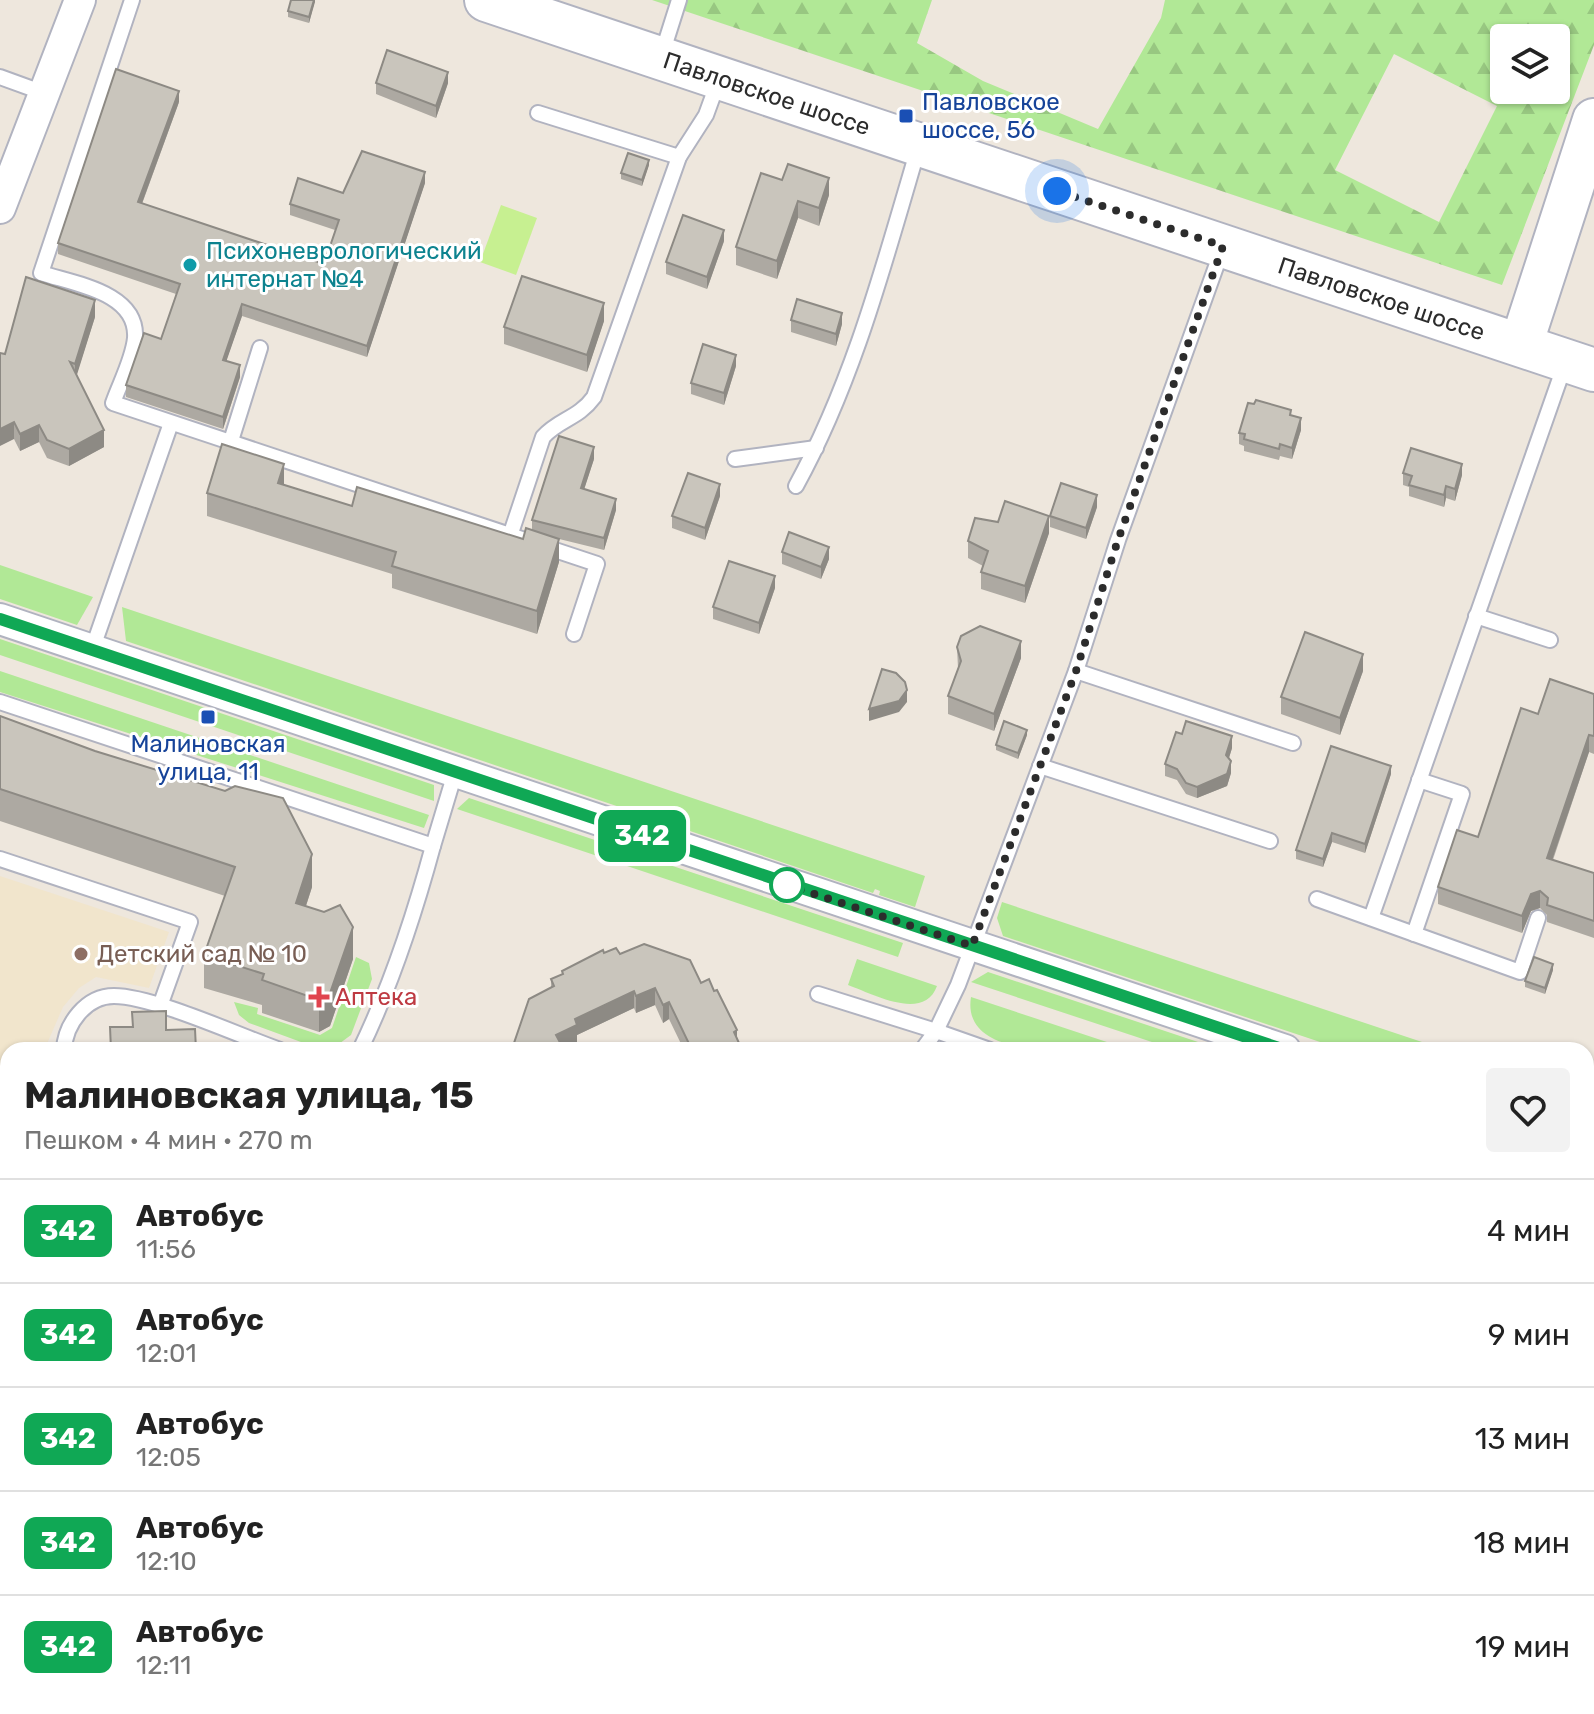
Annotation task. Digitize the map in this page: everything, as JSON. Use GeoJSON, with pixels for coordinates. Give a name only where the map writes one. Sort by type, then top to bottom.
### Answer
{"type":"FeatureCollection","features":[{"type":"Feature","properties":{"kind":"main road","name":"Павловское шоссе"},"geometry":{"type":"LineString","coordinates":[[486,0],[1580,365]]}},
{"type":"Feature","properties":{"kind":"main road"},"geometry":{"type":"LineString","coordinates":[[1521,345],[1594,120]]}},
{"type":"Feature","properties":{"kind":"street"},"geometry":{"type":"LineString","coordinates":[[0,208],[6,176],[44,93],[80,0]]}},
{"type":"Feature","properties":{"kind":"street"},"geometry":{"type":"LineString","coordinates":[[0,619],[1261,1042]]}},
{"type":"Feature","properties":{"kind":"lane"},"geometry":{"type":"LineString","coordinates":[[132,0],[41,273],[108,295],[125,307],[133,321],[135,340],[113,403],[597,564],[574,634]]}},
{"type":"Feature","properties":{"kind":"lane"},"geometry":{"type":"LineString","coordinates":[[661,59],[679,0]]}},
{"type":"Feature","properties":{"kind":"lane"},"geometry":{"type":"LineString","coordinates":[[0,77],[44,93]]}},
{"type":"Feature","properties":{"kind":"lane"},"geometry":{"type":"LineString","coordinates":[[511,533],[543,437],[553,426],[583,412],[594,397],[679,157],[706,115],[720,78]]}},
{"type":"Feature","properties":{"kind":"lane"},"geometry":{"type":"LineString","coordinates":[[538,113],[679,157]]}},
{"type":"Feature","properties":{"kind":"lane"},"geometry":{"type":"LineString","coordinates":[[796,486],[832,416],[880,283],[919,145]]}},
{"type":"Feature","properties":{"kind":"lane"},"geometry":{"type":"LineString","coordinates":[[928,1042],[936,1031],[972,946],[1076,671],[1118,540],[1223,246]]}},
{"type":"Feature","properties":{"kind":"lane"},"geometry":{"type":"LineString","coordinates":[[230,444],[260,348]]}},
{"type":"Feature","properties":{"kind":"lane"},"geometry":{"type":"LineString","coordinates":[[1371,918],[1476,616],[1580,365]]}},
{"type":"Feature","properties":{"kind":"lane"},"geometry":{"type":"LineString","coordinates":[[92,650],[171,423]]}},
{"type":"Feature","properties":{"kind":"lane"},"geometry":{"type":"LineString","coordinates":[[735,459],[816,448]]}},
{"type":"Feature","properties":{"kind":"lane"},"geometry":{"type":"LineString","coordinates":[[1476,616],[1550,640]]}},
{"type":"Feature","properties":{"kind":"lane"},"geometry":{"type":"LineString","coordinates":[[1076,671],[1293,743]]}},
{"type":"Feature","properties":{"kind":"lane"},"geometry":{"type":"LineString","coordinates":[[0,702],[433,846]]}},
{"type":"Feature","properties":{"kind":"lane"},"geometry":{"type":"LineString","coordinates":[[1040,766],[1270,841]]}},
{"type":"Feature","properties":{"kind":"lane"},"geometry":{"type":"LineString","coordinates":[[364,1042],[381,1006],[408,932],[455,773]]}},
{"type":"Feature","properties":{"kind":"lane"},"geometry":{"type":"LineString","coordinates":[[1414,934],[1462,794],[1419,780]]}},
{"type":"Feature","properties":{"kind":"lane"},"geometry":{"type":"LineString","coordinates":[[0,859],[190,922],[160,1006]]}},
{"type":"Feature","properties":{"kind":"lane"},"geometry":{"type":"LineString","coordinates":[[1317,899],[1520,972],[1538,918]]}},
{"type":"Feature","properties":{"kind":"lane"},"geometry":{"type":"LineString","coordinates":[[818,994],[967,1042]]}},
{"type":"Feature","properties":{"kind":"lane"},"geometry":{"type":"LineString","coordinates":[[64,1042],[75,1017],[91,1002],[113,996],[160,1006],[258,1042]]}},
{"type":"Feature","properties":{"kind":"shaded area","name":"Детский сад № 10"},"geometry":{"type":"Polygon","coordinates":[[[0,876],[169,932],[149,988],[96,977],[79,988],[63,1007],[48,1042],[0,1042],[0,876]]]}},
{"type":"Feature","properties":{"kind":"green space"},"geometry":{"type":"Polygon","coordinates":[[[652,0],[932,0],[917,43],[983,81],[1098,129],[1161,18],[1165,0],[1594,0],[1594,45],[1502,285],[652,0]],[[1490,24],[1490,102],[1394,54],[1335,170],[1439,222],[1497,106],[1493,104],[1570,104],[1570,24],[1490,24]]]}},
{"type":"Feature","properties":{"kind":"green space"},"geometry":{"type":"Polygon","coordinates":[[[501,205],[537,218],[516,275],[480,262],[501,205]]]}},
{"type":"Feature","properties":{"kind":"green space"},"geometry":{"type":"Polygon","coordinates":[[[0,565],[93,597],[77,625],[0,599],[0,565]]]}},
{"type":"Feature","properties":{"kind":"green space"},"geometry":{"type":"Polygon","coordinates":[[[122,607],[925,876],[915,907],[879,895],[880,891],[875,889],[873,893],[687,830],[687,826],[682,828],[126,641],[122,607]]]}},
{"type":"Feature","properties":{"kind":"green space"},"geometry":{"type":"Polygon","coordinates":[[[0,639],[434,785],[434,801],[0,655],[0,639]]]}},
{"type":"Feature","properties":{"kind":"green space"},"geometry":{"type":"Polygon","coordinates":[[[0,671],[429,815],[424,828],[0,692],[0,671]]]}},
{"type":"Feature","properties":{"kind":"green space"},"geometry":{"type":"Polygon","coordinates":[[[469,798],[903,943],[898,957],[457,809],[469,798]]]}},
{"type":"Feature","properties":{"kind":"green space"},"geometry":{"type":"Polygon","coordinates":[[[1002,902],[1422,1042],[1320,1042],[1003,936],[997,918],[1002,902]]]}},
{"type":"Feature","properties":{"kind":"green space"},"geometry":{"type":"Polygon","coordinates":[[[356,957],[369,963],[372,979],[351,1035],[342,1042],[301,1042],[249,1023],[239,1015],[234,1002],[258,1008],[257,1014],[320,1035],[332,1028],[356,957]]]}},
{"type":"Feature","properties":{"kind":"green space"},"geometry":{"type":"Polygon","coordinates":[[[857,959],[937,986],[930,997],[921,1002],[910,1004],[884,999],[848,985],[857,959]]]}},
{"type":"Feature","properties":{"kind":"green space"},"geometry":{"type":"Polygon","coordinates":[[[988,972],[1198,1042],[1152,1042],[971,982],[988,972]]]}},
{"type":"Feature","properties":{"kind":"green space"},"geometry":{"type":"Polygon","coordinates":[[[971,997],[1107,1042],[1002,1042],[986,1034],[973,1019],[971,997]]]}},
{"type":"Feature","properties":{"kind":"building"},"geometry":{"type":"Polygon","coordinates":[[[291,0],[314,0],[309,17],[288,11],[291,0]]]}},
{"type":"Feature","properties":{"kind":"building"},"geometry":{"type":"Polygon","coordinates":[[[387,50],[448,72],[436,106],[376,83],[387,50]]]}},
{"type":"Feature","properties":{"kind":"building","name":"Психоневрологический интернат №4"},"geometry":{"type":"Polygon","coordinates":[[[116,69],[179,91],[138,202],[324,264],[339,220],[290,204],[298,178],[343,193],[362,151],[425,172],[367,346],[242,304],[223,360],[240,365],[223,417],[126,385],[144,333],[161,339],[180,284],[58,243],[116,69]]]}},
{"type":"Feature","properties":{"kind":"building"},"geometry":{"type":"Polygon","coordinates":[[[628,153],[649,160],[642,180],[621,173],[628,153]]]}},
{"type":"Feature","properties":{"kind":"building"},"geometry":{"type":"Polygon","coordinates":[[[788,164],[829,178],[819,208],[798,201],[777,261],[736,247],[761,173],[782,180],[788,164]]]}},
{"type":"Feature","properties":{"kind":"building"},"geometry":{"type":"Polygon","coordinates":[[[683,215],[724,230],[707,277],[666,262],[683,215]]]}},
{"type":"Feature","properties":{"kind":"building"},"geometry":{"type":"Polygon","coordinates":[[[522,276],[604,303],[587,355],[504,327],[522,276]]]}},
{"type":"Feature","properties":{"kind":"building"},"geometry":{"type":"Polygon","coordinates":[[[26,277],[95,300],[75,364],[70,362],[104,430],[69,449],[47,440],[39,425],[20,434],[14,422],[0,429],[0,353],[5,354],[26,277]]]}},
{"type":"Feature","properties":{"kind":"building"},"geometry":{"type":"Polygon","coordinates":[[[797,299],[842,313],[836,334],[791,320],[797,299]]]}},
{"type":"Feature","properties":{"kind":"building"},"geometry":{"type":"Polygon","coordinates":[[[703,344],[736,355],[724,393],[691,383],[703,344]]]}},
{"type":"Feature","properties":{"kind":"building"},"geometry":{"type":"Polygon","coordinates":[[[1256,400],[1291,410],[1290,415],[1301,418],[1292,448],[1280,444],[1279,449],[1244,439],[1245,434],[1239,433],[1248,403],[1254,404],[1256,400]]]}},
{"type":"Feature","properties":{"kind":"building"},"geometry":{"type":"Polygon","coordinates":[[[559,436],[594,447],[581,488],[616,499],[604,538],[532,520],[559,436]]]}},
{"type":"Feature","properties":{"kind":"building"},"geometry":{"type":"Polygon","coordinates":[[[222,444],[284,464],[278,483],[352,506],[357,487],[523,539],[526,528],[559,539],[537,611],[392,566],[396,552],[207,493],[222,444]]]}},
{"type":"Feature","properties":{"kind":"building"},"geometry":{"type":"Polygon","coordinates":[[[1411,448],[1462,464],[1455,489],[1446,486],[1444,495],[1409,485],[1412,476],[1403,473],[1411,448]]]}},
{"type":"Feature","properties":{"kind":"building"},"geometry":{"type":"Polygon","coordinates":[[[688,473],[720,484],[705,528],[672,516],[688,473]]]}},
{"type":"Feature","properties":{"kind":"building"},"geometry":{"type":"Polygon","coordinates":[[[1061,483],[1097,495],[1086,528],[1050,516],[1061,483]]]}},
{"type":"Feature","properties":{"kind":"building"},"geometry":{"type":"Polygon","coordinates":[[[1005,501],[1049,516],[1025,586],[981,572],[988,551],[968,541],[975,518],[998,522],[1005,501]]]}},
{"type":"Feature","properties":{"kind":"building"},"geometry":{"type":"Polygon","coordinates":[[[789,532],[829,547],[821,567],[782,552],[789,532]]]}},
{"type":"Feature","properties":{"kind":"building"},"geometry":{"type":"Polygon","coordinates":[[[729,561],[775,576],[759,623],[713,607],[729,561]]]}},
{"type":"Feature","properties":{"kind":"building"},"geometry":{"type":"Polygon","coordinates":[[[980,626],[1021,641],[994,714],[948,696],[961,661],[957,647],[961,636],[980,626]]]}},
{"type":"Feature","properties":{"kind":"building"},"geometry":{"type":"Polygon","coordinates":[[[1305,632],[1363,654],[1340,718],[1281,697],[1305,632]]]}},
{"type":"Feature","properties":{"kind":"building"},"geometry":{"type":"Polygon","coordinates":[[[882,669],[896,673],[905,682],[907,690],[899,701],[869,709],[882,669]]]}},
{"type":"Feature","properties":{"kind":"building"},"geometry":{"type":"Polygon","coordinates":[[[1550,679],[1594,694],[1594,736],[1589,735],[1547,858],[1594,873],[1594,921],[1547,905],[1548,898],[1540,891],[1531,894],[1522,916],[1438,887],[1457,830],[1478,837],[1521,708],[1538,714],[1550,679]]]}},
{"type":"Feature","properties":{"kind":"building"},"geometry":{"type":"Polygon","coordinates":[[[0,716],[95,751],[225,791],[235,786],[283,798],[312,854],[296,903],[324,912],[340,905],[353,927],[330,993],[319,1000],[262,980],[264,974],[204,955],[235,867],[0,789],[0,716]]]}},
{"type":"Feature","properties":{"kind":"building"},"geometry":{"type":"Polygon","coordinates":[[[1004,721],[1027,730],[1018,753],[996,745],[1004,721]]]}},
{"type":"Feature","properties":{"kind":"building"},"geometry":{"type":"Polygon","coordinates":[[[1186,721],[1232,736],[1226,755],[1231,761],[1227,774],[1197,787],[1186,783],[1177,769],[1165,764],[1176,732],[1182,734],[1186,721]]]}},
{"type":"Feature","properties":{"kind":"building"},"geometry":{"type":"Polygon","coordinates":[[[1331,746],[1391,766],[1365,844],[1332,833],[1323,859],[1296,850],[1331,746]]]}},
{"type":"Feature","properties":{"kind":"building"},"geometry":{"type":"Polygon","coordinates":[[[644,944],[690,960],[701,983],[709,979],[714,991],[717,990],[737,1030],[734,1032],[739,1042],[688,1042],[669,1002],[663,1005],[655,988],[636,996],[634,991],[575,1019],[577,1025],[556,1035],[560,1042],[514,1042],[529,999],[554,986],[551,979],[603,950],[604,953],[616,948],[620,954],[644,944]]]}},
{"type":"Feature","properties":{"kind":"building"},"geometry":{"type":"Polygon","coordinates":[[[1534,957],[1553,964],[1545,988],[1525,981],[1534,957]]]}},
{"type":"Feature","properties":{"kind":"building"},"geometry":{"type":"Polygon","coordinates":[[[166,1011],[166,1030],[195,1029],[196,1042],[111,1042],[110,1027],[133,1027],[132,1012],[166,1011]]]}},
{"type":"Feature","properties":{"kind":"bus line","name":"342"},"geometry":{"type":"LineString","coordinates":[[0,619],[1261,1042]]}},
{"type":"Feature","properties":{"kind":"place","name":"Павловское шоссе, 56"},"geometry":{"type":"Point","coordinates":[906,116]}},
{"type":"Feature","properties":{"kind":"place","name":"Психоневрологический интернат №4"},"geometry":{"type":"Point","coordinates":[190,265]}},
{"type":"Feature","properties":{"kind":"place","name":"Малиновская улица, 11"},"geometry":{"type":"Point","coordinates":[208,717]}},
{"type":"Feature","properties":{"kind":"place","name":"Детский сад № 10"},"geometry":{"type":"Point","coordinates":[81,954]}},
{"type":"Feature","properties":{"kind":"place","name":"Аптека"},"geometry":{"type":"Point","coordinates":[319,997]}},
{"type":"Feature","properties":{"kind":"route"},"geometry":{"type":"LineString","coordinates":[[787,885],[972,946],[1076,671],[1118,540],[1223,246],[1057,191]]}}]}
